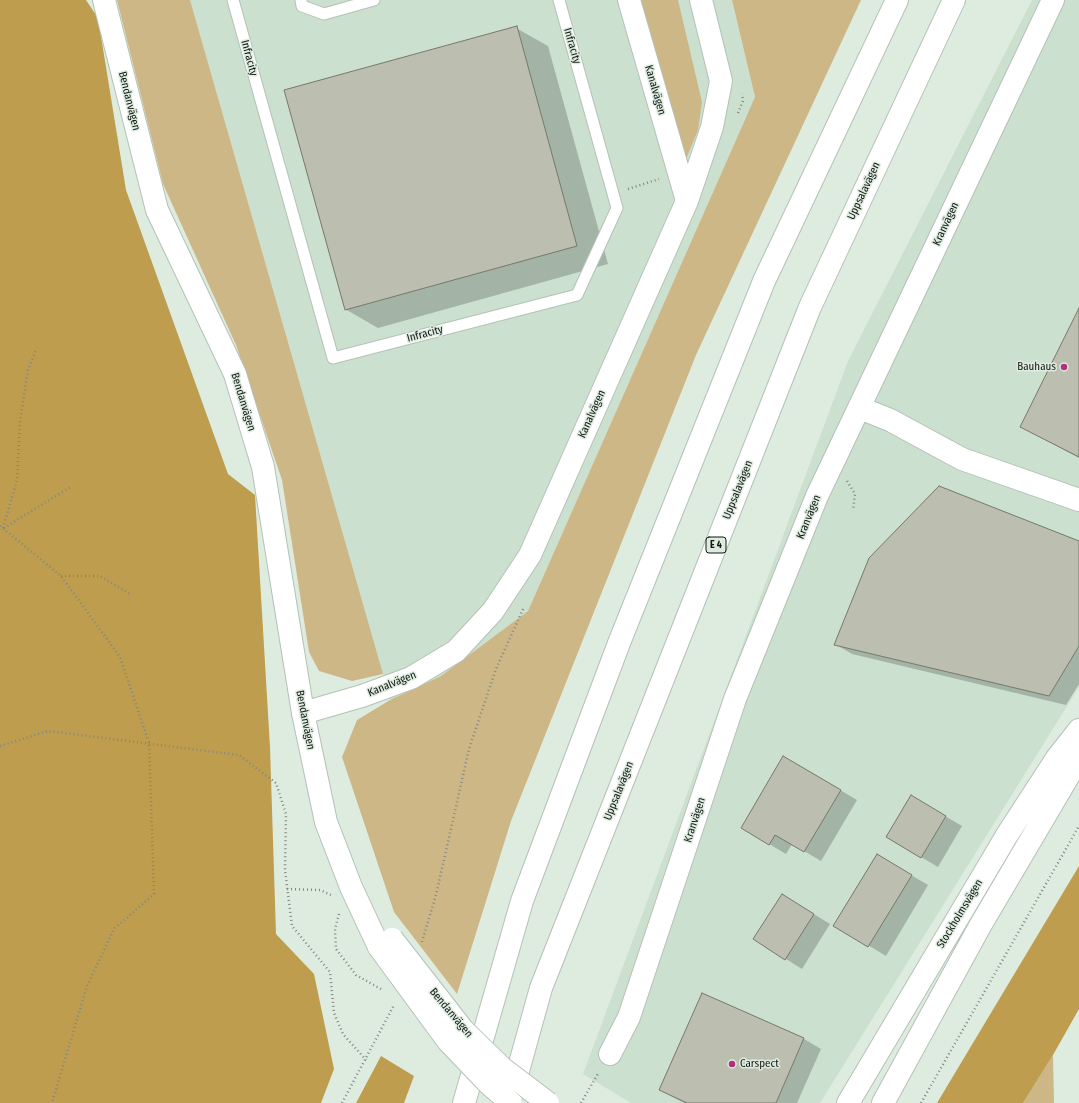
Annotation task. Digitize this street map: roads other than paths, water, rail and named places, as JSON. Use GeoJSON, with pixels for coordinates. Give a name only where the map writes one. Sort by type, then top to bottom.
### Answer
{"type":"FeatureCollection","features":[{"type":"Feature","properties":{"kind":"main road","name":"Bendanvägen"},"geometry":{"type":"LineString","coordinates":[[104,0],[157,210],[235,374],[263,468],[303,712],[326,822],[350,887],[448,1041],[488,1083],[510,1103]]}},
{"type":"Feature","properties":{"kind":"main road","name":"Kanalvägen"},"geometry":{"type":"LineString","coordinates":[[303,712],[362,696],[411,678],[456,651],[492,611],[530,555],[687,201],[629,0]]}},
{"type":"Feature","properties":{"kind":"main road"},"geometry":{"type":"LineString","coordinates":[[687,201],[712,127],[721,81],[701,0]]}},
{"type":"Feature","properties":{"kind":"main road"},"geometry":{"type":"LineString","coordinates":[[464,1103],[522,902],[619,643],[764,281],[897,0]]}},
{"type":"Feature","properties":{"kind":"main road","name":"Uppsalavägen"},"geometry":{"type":"LineString","coordinates":[[510,1103],[541,988],[810,307],[954,0]]}},
{"type":"Feature","properties":{"kind":"main road","name":"Kranvägen"},"geometry":{"type":"LineString","coordinates":[[610,1054],[629,1017],[735,699],[817,496],[1053,0]]}},
{"type":"Feature","properties":{"kind":"main road"},"geometry":{"type":"LineString","coordinates":[[860,408],[890,420],[962,459],[1079,500]]}},
{"type":"Feature","properties":{"kind":"main road","name":"Stockholmsvägen"},"geometry":{"type":"LineString","coordinates":[[848,1103],[1007,835],[1058,758],[1079,730]]}},
{"type":"Feature","properties":{"kind":"main road"},"geometry":{"type":"LineString","coordinates":[[883,1103],[980,926],[1079,758]]}},
{"type":"Feature","properties":{"kind":"main road","name":"Bendanvägen"},"geometry":{"type":"LineString","coordinates":[[385,943],[463,1030],[502,1068],[548,1103]]}},
{"type":"Feature","properties":{"kind":"lane","name":"Infracity"},"geometry":{"type":"LineString","coordinates":[[234,0],[333,358],[576,294],[617,208],[559,0]]}},
{"type":"Feature","properties":{"kind":"lane"},"geometry":{"type":"LineString","coordinates":[[301,0],[302,6],[324,14],[374,0]]}},
{"type":"Feature","properties":{"kind":"place","name":"Bauhaus"},"geometry":{"type":"Point","coordinates":[1064,367]}},
{"type":"Feature","properties":{"kind":"place","name":"Carspect"},"geometry":{"type":"Point","coordinates":[732,1064]}}]}
